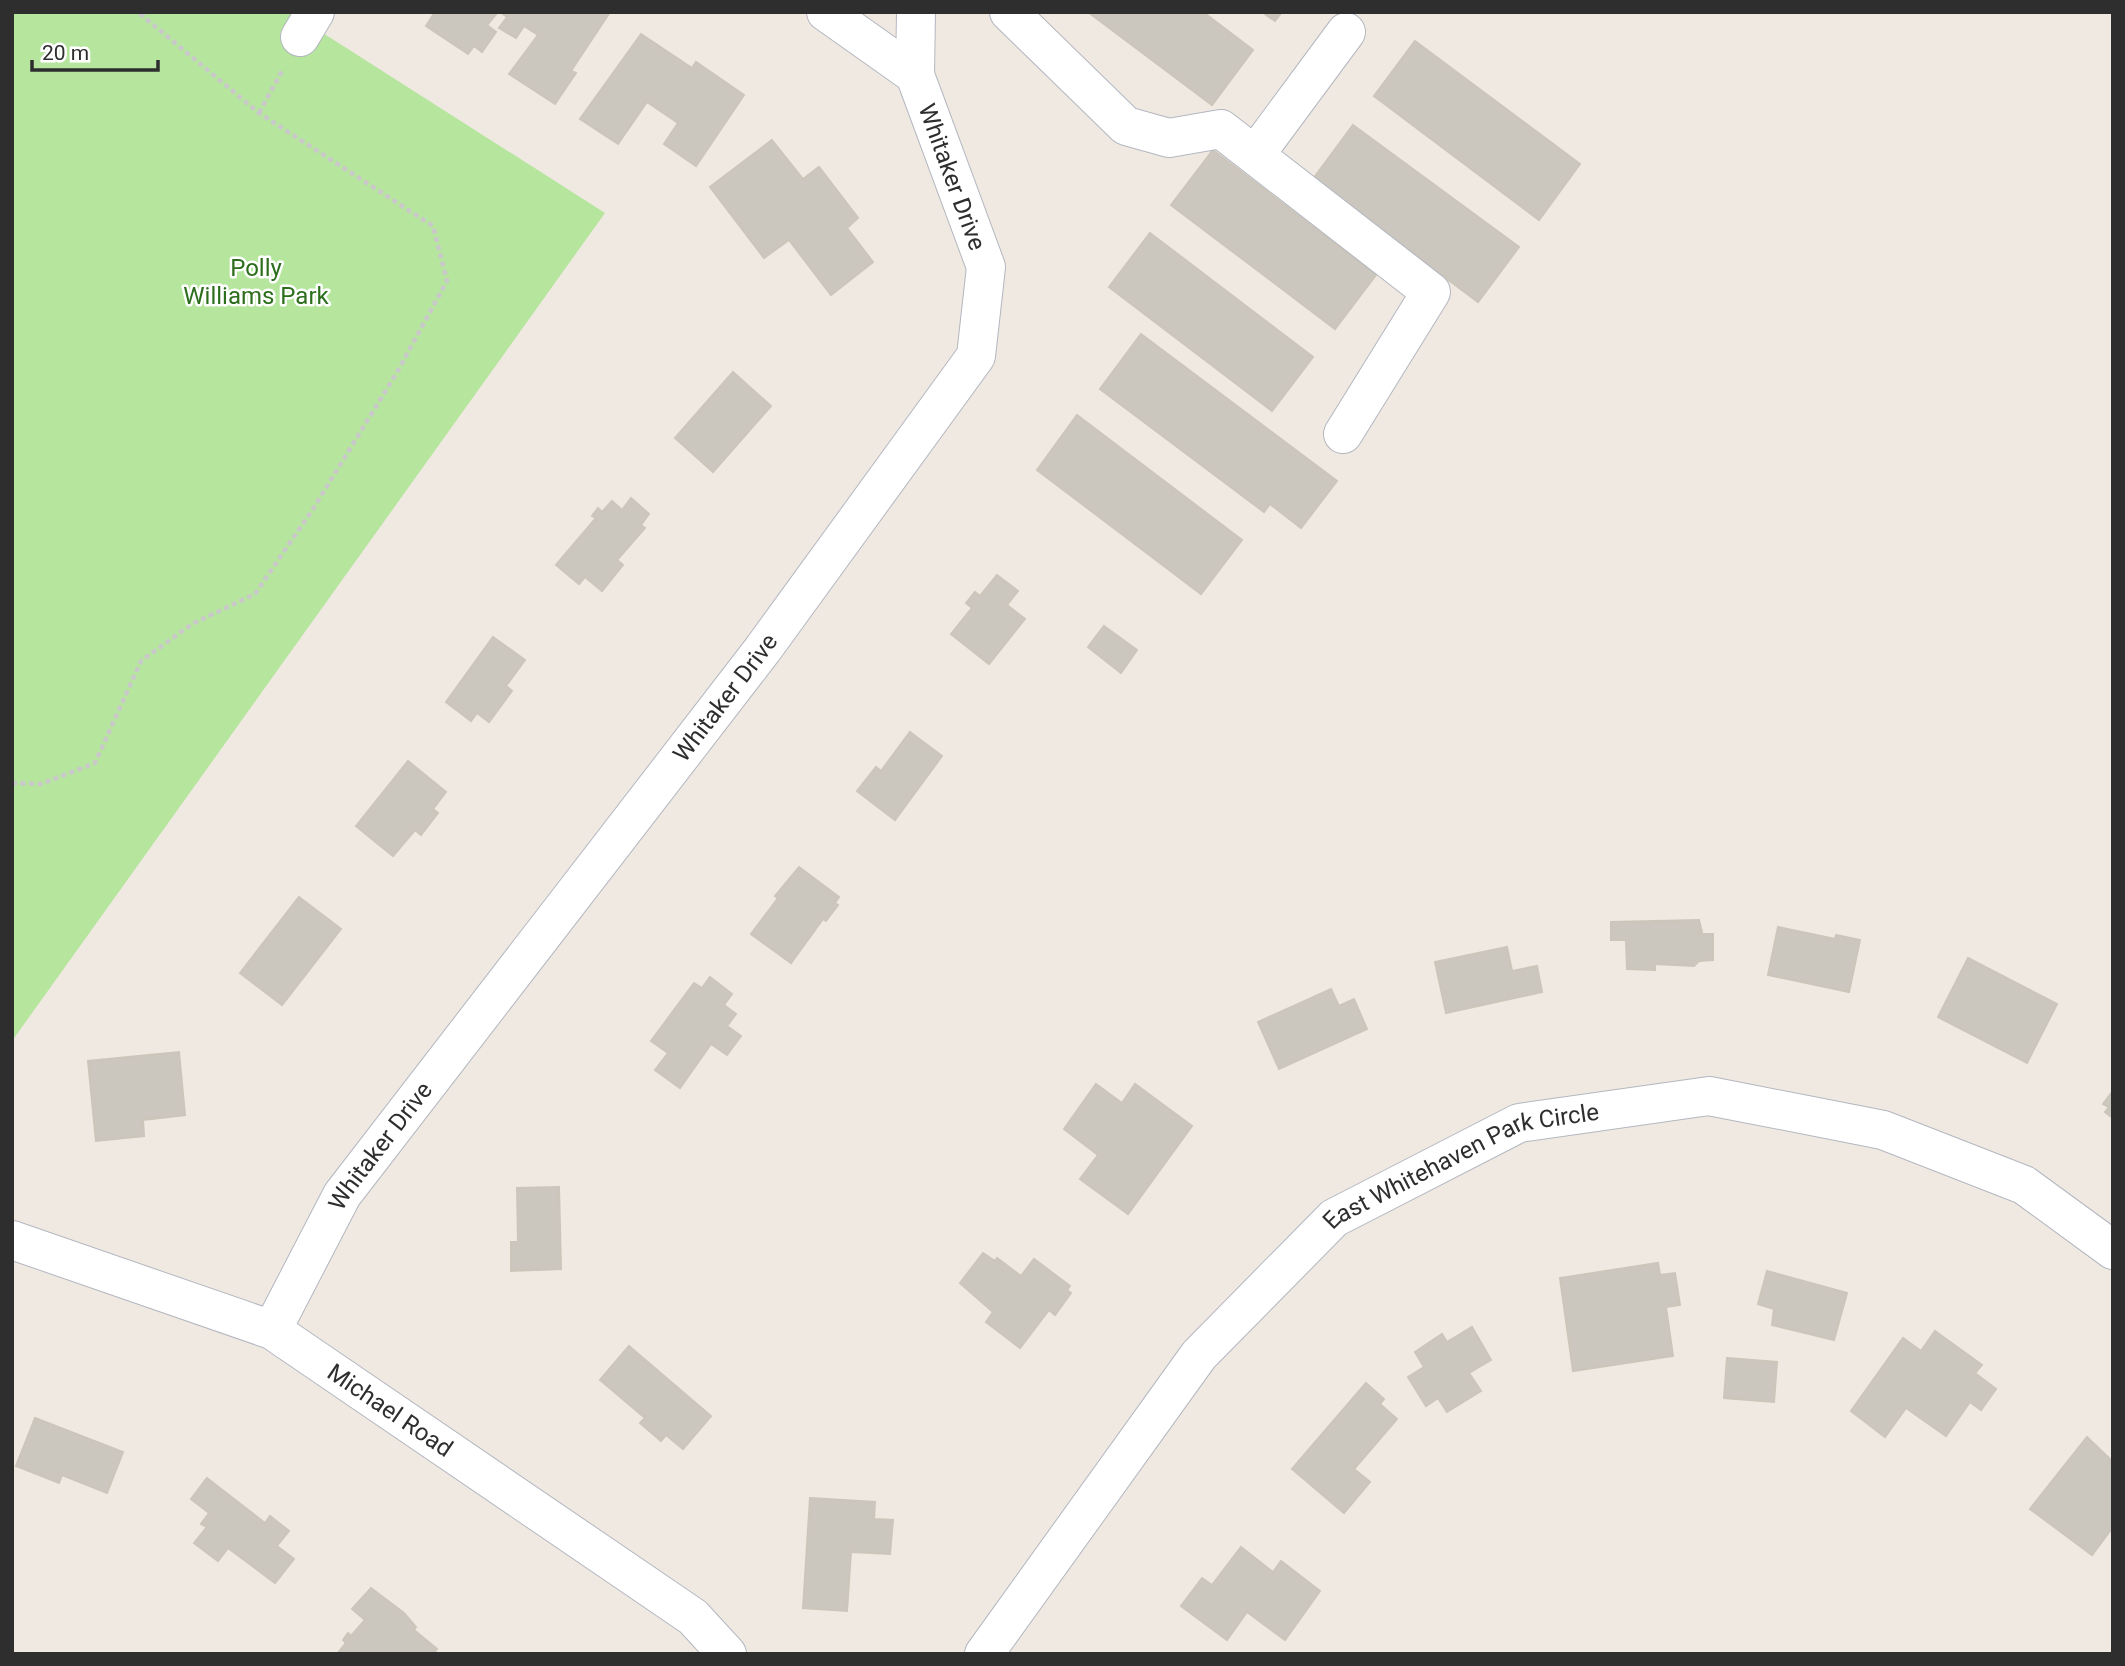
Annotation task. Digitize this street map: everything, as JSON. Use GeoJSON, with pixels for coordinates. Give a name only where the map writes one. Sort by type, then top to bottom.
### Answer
{"type":"FeatureCollection","features":[{"type":"Feature","properties":{"kind":"street"},"geometry":{"type":"LineString","coordinates":[[826,12],[915,75]]}},
{"type":"Feature","properties":{"kind":"street","name":"Whitaker Drive"},"geometry":{"type":"LineString","coordinates":[[272,1330],[342,1195],[763,649],[976,356],[986,267],[915,75],[916,12]]}},
{"type":"Feature","properties":{"kind":"street"},"geometry":{"type":"LineString","coordinates":[[1009,12],[1126,126],[1169,138],[1221,129],[1431,292],[1343,434]]}},
{"type":"Feature","properties":{"kind":"street"},"geometry":{"type":"LineString","coordinates":[[1255,155],[1346,32]]}},
{"type":"Feature","properties":{"kind":"street","name":"East Whitehaven Park Circle"},"geometry":{"type":"LineString","coordinates":[[984,1654],[1199,1355],[1334,1218],[1519,1123],[1709,1096],[1884,1130],[2024,1185],[2113,1250]]}},
{"type":"Feature","properties":{"kind":"street","name":"Michael Road"},"geometry":{"type":"LineString","coordinates":[[12,1240],[272,1330],[693,1617],[727,1654]]}},
{"type":"Feature","properties":{"kind":"path"},"geometry":{"type":"LineString","coordinates":[[12,783],[41,784],[95,762],[142,662],[192,624],[255,594],[320,497],[447,281],[433,226],[259,113],[138,12]]}},
{"type":"Feature","properties":{"kind":"green space","name":"Polly Williams Park"},"geometry":{"type":"Polygon","coordinates":[[[12,12],[290,12],[605,213],[12,1041],[12,12]]]}},
{"type":"Feature","properties":{"kind":"building"},"geometry":{"type":"Polygon","coordinates":[[[435,12],[498,12],[487,25],[496,32],[482,52],[474,46],[468,54],[426,26],[435,12]]]}},
{"type":"Feature","properties":{"kind":"building"},"geometry":{"type":"Polygon","coordinates":[[[500,12],[610,12],[571,71],[576,73],[555,104],[509,74],[538,35],[524,26],[516,38],[499,28],[507,17],[500,12]]]}},
{"type":"Feature","properties":{"kind":"building"},"geometry":{"type":"Polygon","coordinates":[[[1088,12],[1203,12],[1253,50],[1212,105],[1088,12]]]}},
{"type":"Feature","properties":{"kind":"building"},"geometry":{"type":"Polygon","coordinates":[[[1262,12],[1282,12],[1275,21],[1262,12]]]}},
{"type":"Feature","properties":{"kind":"building"},"geometry":{"type":"Polygon","coordinates":[[[641,34],[692,68],[696,62],[744,95],[696,166],[664,144],[678,123],[647,102],[618,144],[580,119],[641,34]]]}},
{"type":"Feature","properties":{"kind":"building"},"geometry":{"type":"Polygon","coordinates":[[[1415,41],[1580,164],[1539,220],[1374,96],[1415,41]]]}},
{"type":"Feature","properties":{"kind":"building"},"geometry":{"type":"Polygon","coordinates":[[[1353,125],[1519,247],[1478,302],[1313,179],[1353,125]]]}},
{"type":"Feature","properties":{"kind":"building"},"geometry":{"type":"Polygon","coordinates":[[[772,140],[803,179],[819,167],[858,218],[847,228],[873,262],[831,295],[789,240],[764,258],[710,187],[772,140]]]}},
{"type":"Feature","properties":{"kind":"building"},"geometry":{"type":"Polygon","coordinates":[[[1213,150],[1376,275],[1335,329],[1171,205],[1213,150]]]}},
{"type":"Feature","properties":{"kind":"building"},"geometry":{"type":"Polygon","coordinates":[[[1150,233],[1313,357],[1272,411],[1109,287],[1150,233]]]}},
{"type":"Feature","properties":{"kind":"building"},"geometry":{"type":"Polygon","coordinates":[[[1141,334],[1337,481],[1301,528],[1270,504],[1264,512],[1100,389],[1141,334]]]}},
{"type":"Feature","properties":{"kind":"building"},"geometry":{"type":"Polygon","coordinates":[[[733,372],[771,406],[713,472],[675,438],[733,372]]]}},
{"type":"Feature","properties":{"kind":"building"},"geometry":{"type":"Polygon","coordinates":[[[1077,415],[1242,540],[1201,594],[1037,470],[1077,415]]]}},
{"type":"Feature","properties":{"kind":"building"},"geometry":{"type":"Polygon","coordinates":[[[631,498],[649,514],[641,525],[645,528],[617,560],[623,565],[602,591],[585,577],[579,584],[556,565],[596,518],[592,516],[598,508],[602,512],[612,501],[622,510],[631,498]]]}},
{"type":"Feature","properties":{"kind":"building"},"geometry":{"type":"Polygon","coordinates":[[[997,575],[1018,591],[1007,605],[1025,619],[989,664],[951,634],[972,608],[966,603],[975,592],[980,596],[997,575]]]}},
{"type":"Feature","properties":{"kind":"building"},"geometry":{"type":"Polygon","coordinates":[[[1104,626],[1137,650],[1121,673],[1088,647],[1104,626]]]}},
{"type":"Feature","properties":{"kind":"building"},"geometry":{"type":"Polygon","coordinates":[[[493,637],[525,660],[506,686],[512,691],[489,722],[477,713],[471,721],[446,702],[493,637]]]}},
{"type":"Feature","properties":{"kind":"building"},"geometry":{"type":"Polygon","coordinates":[[[910,732],[942,756],[895,820],[857,791],[876,767],[881,771],[910,732]]]}},
{"type":"Feature","properties":{"kind":"building"},"geometry":{"type":"Polygon","coordinates":[[[408,761],[446,792],[433,809],[438,813],[421,835],[415,830],[393,856],[356,826],[408,761]]]}},
{"type":"Feature","properties":{"kind":"building"},"geometry":{"type":"Polygon","coordinates":[[[799,867],[839,897],[835,903],[838,905],[826,921],[823,919],[791,963],[751,934],[778,898],[775,896],[799,867]]]}},
{"type":"Feature","properties":{"kind":"building"},"geometry":{"type":"Polygon","coordinates":[[[299,897],[341,929],[282,1005],[240,973],[299,897]]]}},
{"type":"Feature","properties":{"kind":"building"},"geometry":{"type":"Polygon","coordinates":[[[1699,920],[1702,932],[1698,934],[1713,934],[1713,960],[1699,961],[1694,966],[1655,964],[1655,970],[1627,969],[1626,940],[1611,940],[1611,922],[1699,920]]]}},
{"type":"Feature","properties":{"kind":"building"},"geometry":{"type":"Polygon","coordinates":[[[1778,927],[1835,939],[1836,935],[1860,940],[1849,992],[1768,975],[1778,927]]]}},
{"type":"Feature","properties":{"kind":"building"},"geometry":{"type":"Polygon","coordinates":[[[1507,947],[1512,971],[1537,966],[1542,992],[1446,1013],[1435,962],[1507,947]]]}},
{"type":"Feature","properties":{"kind":"building"},"geometry":{"type":"Polygon","coordinates":[[[1968,958],[2057,1004],[2027,1063],[1938,1017],[1968,958]]]}},
{"type":"Feature","properties":{"kind":"building"},"geometry":{"type":"Polygon","coordinates":[[[710,977],[732,994],[724,1005],[736,1014],[727,1026],[741,1036],[727,1055],[711,1044],[680,1088],[655,1070],[668,1053],[651,1041],[694,983],[702,988],[710,977]]]}},
{"type":"Feature","properties":{"kind":"building"},"geometry":{"type":"Polygon","coordinates":[[[1331,989],[1339,1006],[1354,999],[1367,1029],[1279,1069],[1258,1022],[1331,989]]]}},
{"type":"Feature","properties":{"kind":"building"},"geometry":{"type":"Polygon","coordinates":[[[179,1052],[185,1115],[143,1120],[144,1136],[96,1141],[88,1061],[179,1052]]]}},
{"type":"Feature","properties":{"kind":"building"},"geometry":{"type":"Polygon","coordinates":[[[1096,1084],[1122,1103],[1135,1084],[1192,1126],[1128,1214],[1080,1179],[1098,1155],[1064,1129],[1096,1084]]]}},
{"type":"Feature","properties":{"kind":"building"},"geometry":{"type":"Polygon","coordinates":[[[2113,1091],[2113,1118],[2105,1112],[2109,1107],[2103,1104],[2113,1091]]]}},
{"type":"Feature","properties":{"kind":"building"},"geometry":{"type":"Polygon","coordinates":[[[559,1187],[561,1269],[511,1271],[511,1242],[518,1242],[517,1188],[559,1187]]]}},
{"type":"Feature","properties":{"kind":"building"},"geometry":{"type":"Polygon","coordinates":[[[983,1253],[995,1261],[997,1258],[1021,1276],[1034,1259],[1070,1286],[1067,1290],[1071,1293],[1055,1315],[1049,1310],[1020,1348],[986,1322],[993,1312],[960,1283],[983,1253]]]}},
{"type":"Feature","properties":{"kind":"building"},"geometry":{"type":"Polygon","coordinates":[[[1658,1263],[1660,1275],[1675,1273],[1680,1305],[1666,1307],[1673,1356],[1573,1371],[1560,1278],[1658,1263]]]}},
{"type":"Feature","properties":{"kind":"building"},"geometry":{"type":"Polygon","coordinates":[[[1767,1271],[1847,1293],[1834,1340],[1772,1325],[1774,1309],[1758,1304],[1767,1271]]]}},
{"type":"Feature","properties":{"kind":"building"},"geometry":{"type":"Polygon","coordinates":[[[1472,1327],[1491,1360],[1469,1373],[1481,1391],[1447,1412],[1438,1398],[1426,1406],[1408,1377],[1424,1367],[1415,1352],[1442,1334],[1447,1342],[1472,1327]]]}},
{"type":"Feature","properties":{"kind":"building"},"geometry":{"type":"Polygon","coordinates":[[[1935,1331],[1982,1365],[1975,1373],[1996,1389],[1981,1410],[1970,1402],[1946,1436],[1906,1408],[1885,1437],[1851,1411],[1903,1338],[1921,1351],[1935,1331]]]}},
{"type":"Feature","properties":{"kind":"building"},"geometry":{"type":"Polygon","coordinates":[[[629,1346],[711,1416],[683,1449],[666,1435],[661,1441],[640,1423],[645,1418],[600,1380],[629,1346]]]}},
{"type":"Feature","properties":{"kind":"building"},"geometry":{"type":"Polygon","coordinates":[[[1727,1358],[1777,1362],[1774,1402],[1724,1398],[1727,1358]]]}},
{"type":"Feature","properties":{"kind":"building"},"geometry":{"type":"Polygon","coordinates":[[[1366,1383],[1384,1399],[1380,1404],[1397,1419],[1354,1469],[1370,1482],[1344,1513],[1292,1469],[1366,1383]]]}},
{"type":"Feature","properties":{"kind":"building"},"geometry":{"type":"Polygon","coordinates":[[[35,1418],[123,1452],[107,1493],[62,1475],[59,1483],[16,1466],[35,1418]]]}},
{"type":"Feature","properties":{"kind":"building"},"geometry":{"type":"Polygon","coordinates":[[[2087,1437],[2113,1462],[2113,1527],[2092,1555],[2030,1509],[2087,1437]]]}},
{"type":"Feature","properties":{"kind":"building"},"geometry":{"type":"Polygon","coordinates":[[[207,1478],[265,1523],[270,1516],[289,1531],[277,1546],[294,1559],[275,1583],[228,1548],[218,1561],[194,1543],[207,1527],[201,1524],[209,1513],[191,1499],[207,1478]]]}},
{"type":"Feature","properties":{"kind":"building"},"geometry":{"type":"Polygon","coordinates":[[[810,1498],[875,1502],[874,1519],[893,1520],[890,1554],[851,1552],[847,1611],[803,1608],[810,1498]]]}},
{"type":"Feature","properties":{"kind":"building"},"geometry":{"type":"Polygon","coordinates":[[[1241,1547],[1273,1572],[1281,1561],[1320,1591],[1285,1640],[1247,1612],[1227,1640],[1181,1606],[1202,1578],[1212,1585],[1241,1547]]]}},
{"type":"Feature","properties":{"kind":"building"},"geometry":{"type":"Polygon","coordinates":[[[371,1588],[404,1613],[416,1627],[414,1630],[437,1649],[433,1654],[337,1654],[346,1643],[343,1640],[348,1633],[351,1636],[365,1620],[352,1609],[371,1588]]]}}]}
